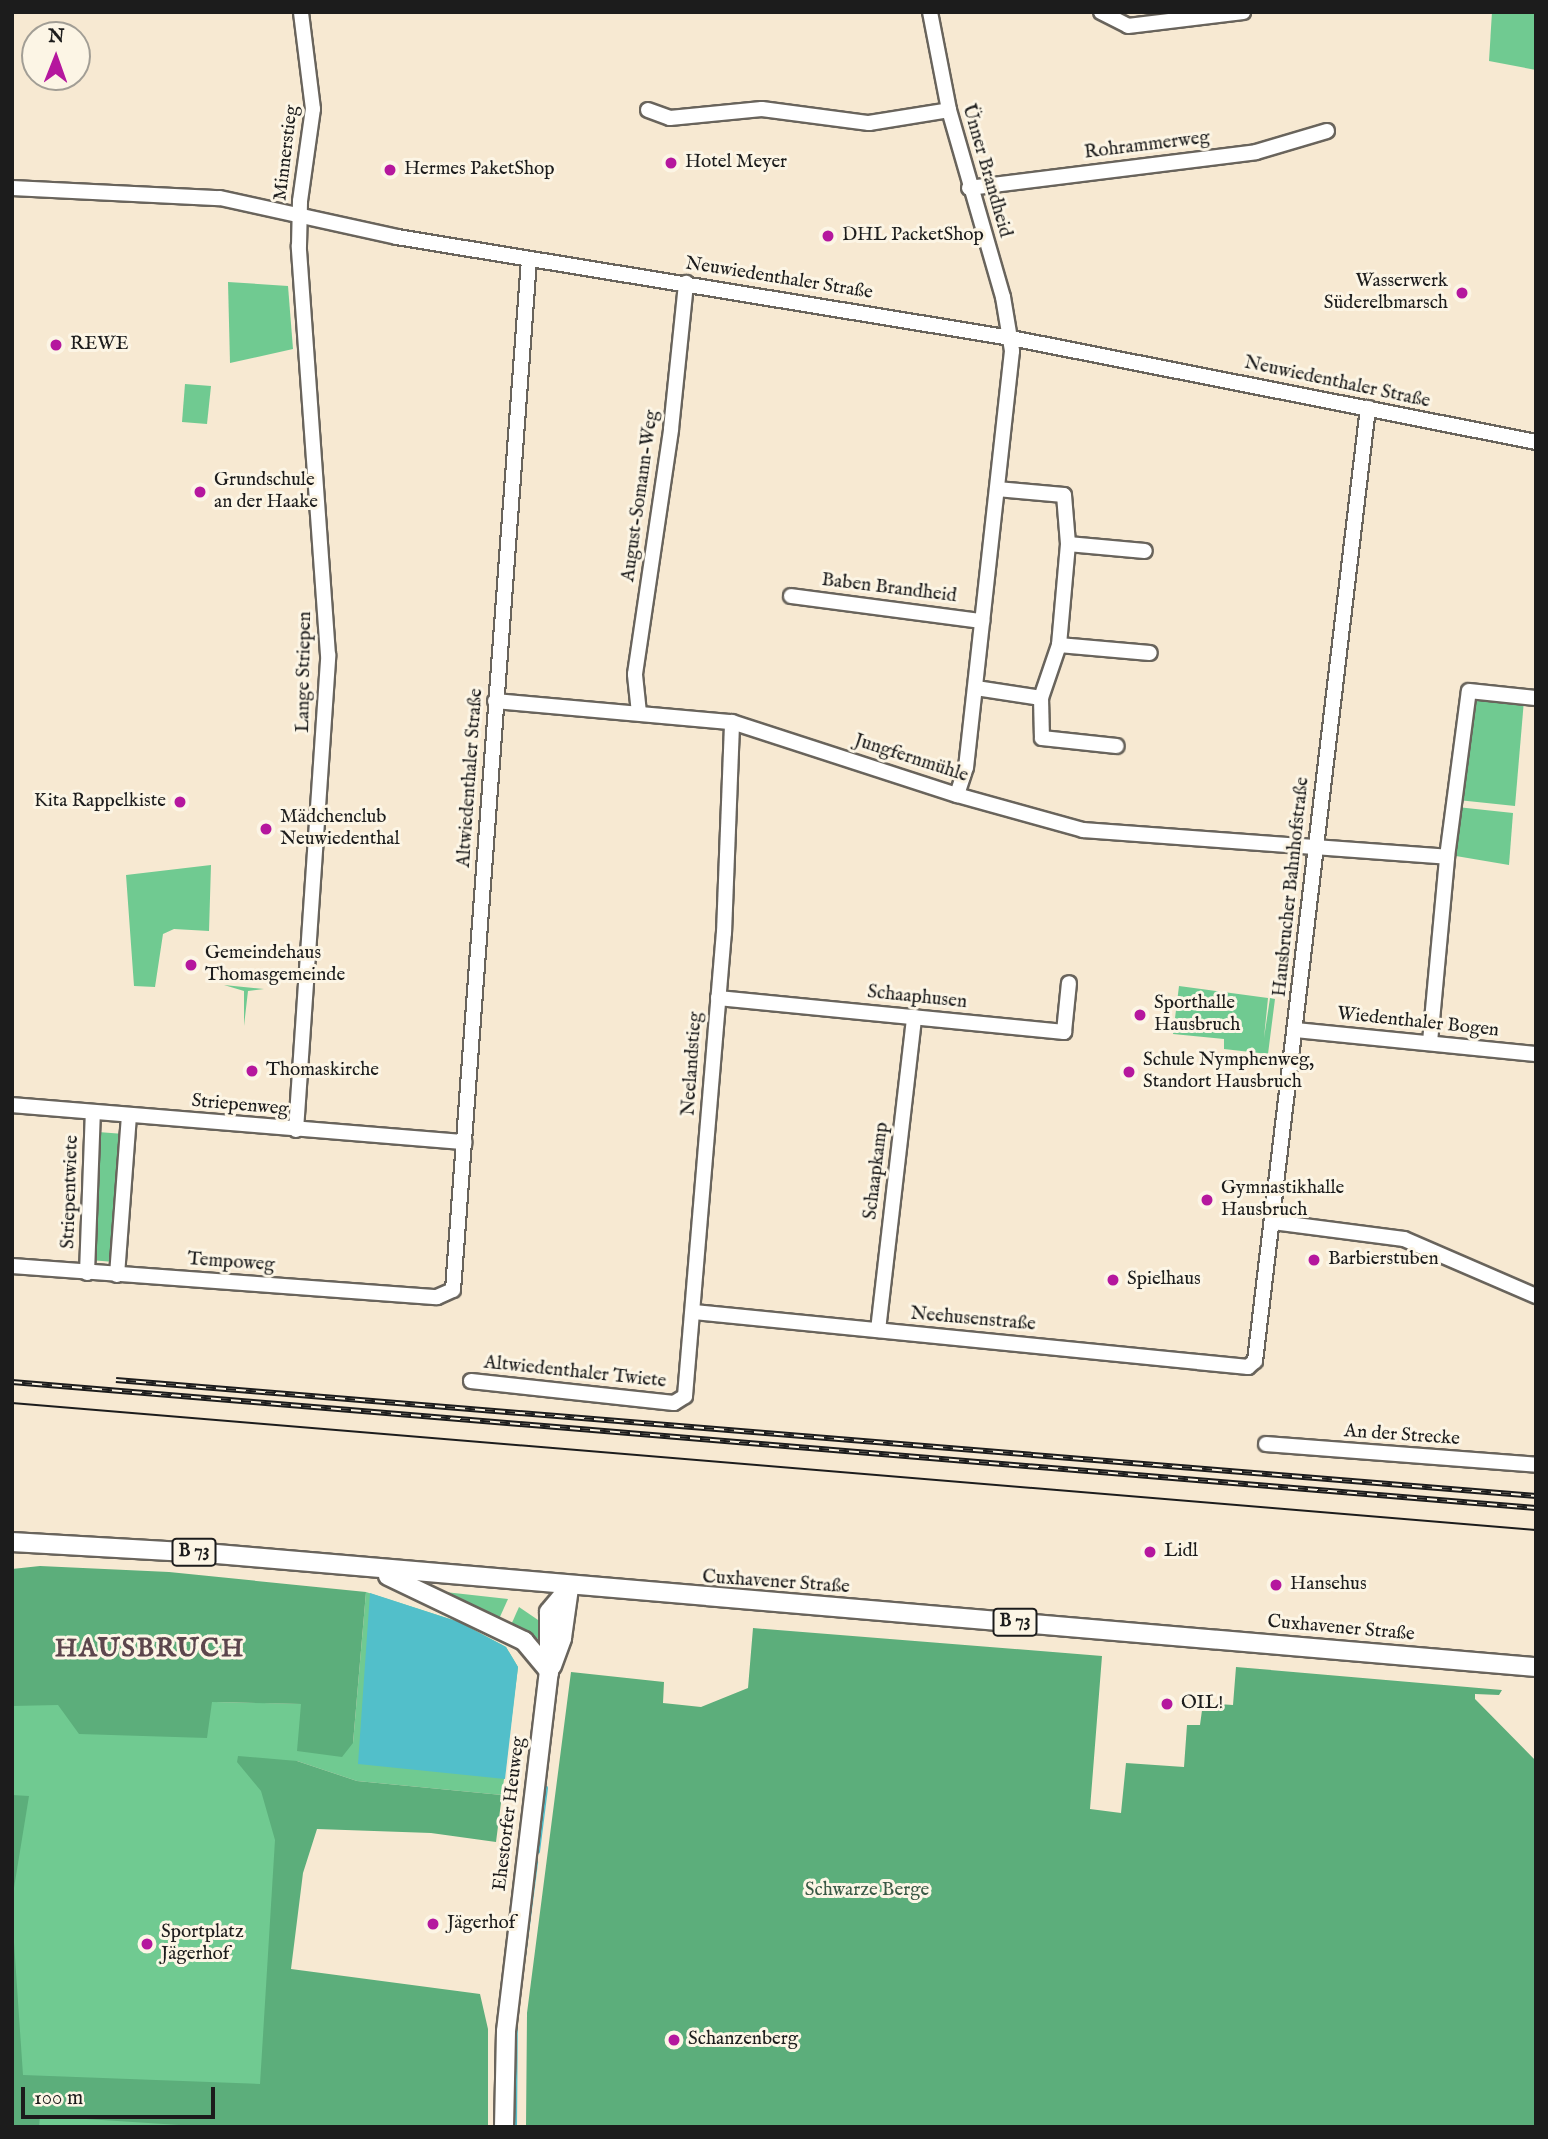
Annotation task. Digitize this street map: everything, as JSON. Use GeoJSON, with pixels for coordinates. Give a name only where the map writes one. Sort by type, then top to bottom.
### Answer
{"type":"FeatureCollection","features":[{"type":"Feature","properties":{"kind":"main road","name":"Cuxhavener Straße"},"geometry":{"type":"LineString","coordinates":[[12,1542],[369,1569],[569,1588],[1130,1630],[1536,1667]]}},
{"type":"Feature","properties":{"kind":"main road"},"geometry":{"type":"LineString","coordinates":[[369,1569],[524,1642],[549,1673]]}},
{"type":"Feature","properties":{"kind":"main road","name":"Ehestorfer Heuweg"},"geometry":{"type":"LineString","coordinates":[[504,2127],[508,2007],[549,1673],[550,1607],[569,1588]]}},
{"type":"Feature","properties":{"kind":"street","name":"Minnerstieg"},"geometry":{"type":"LineString","coordinates":[[300,214],[313,109],[301,12]]}},
{"type":"Feature","properties":{"kind":"street","name":"Ünner Brandheid"},"geometry":{"type":"LineString","coordinates":[[930,12],[948,110],[1003,297],[1011,338]]}},
{"type":"Feature","properties":{"kind":"street"},"geometry":{"type":"LineString","coordinates":[[1101,12],[1128,26],[1243,12]]}},
{"type":"Feature","properties":{"kind":"street"},"geometry":{"type":"LineString","coordinates":[[648,110],[670,118],[762,109],[869,123],[948,110]]}},
{"type":"Feature","properties":{"kind":"street","name":"Rohrammerweg"},"geometry":{"type":"LineString","coordinates":[[969,188],[1284,148],[1327,131]]}},
{"type":"Feature","properties":{"kind":"street","name":"Neuwiedenthaler Straße"},"geometry":{"type":"LineString","coordinates":[[12,188],[166,192],[220,198],[529,260],[686,283],[1011,338],[1536,442]]}},
{"type":"Feature","properties":{"kind":"street","name":"Lange Striepen"},"geometry":{"type":"LineString","coordinates":[[296,1130],[328,655],[301,277],[300,214]]}},
{"type":"Feature","properties":{"kind":"street","name":"Altwiedenthaler Straße"},"geometry":{"type":"LineString","coordinates":[[446,1296],[455,1279],[529,260]]}},
{"type":"Feature","properties":{"kind":"street","name":"August-Somann-Weg"},"geometry":{"type":"LineString","coordinates":[[639,713],[635,674],[671,429],[686,283]]}},
{"type":"Feature","properties":{"kind":"street","name":"Baben Brandheid"},"geometry":{"type":"LineString","coordinates":[[957,795],[966,767],[976,688],[1011,338]]}},
{"type":"Feature","properties":{"kind":"street","name":"Hausbrucher Bahnhofstraße"},"geometry":{"type":"LineString","coordinates":[[1248,1367],[1258,1356],[1368,408]]}},
{"type":"Feature","properties":{"kind":"street"},"geometry":{"type":"LineString","coordinates":[[997,489],[1064,495],[1068,544],[1059,645],[1041,698],[1042,738],[1117,746]]}},
{"type":"Feature","properties":{"kind":"street"},"geometry":{"type":"LineString","coordinates":[[1068,544],[1145,551]]}},
{"type":"Feature","properties":{"kind":"street","name":"Baben Brandheid"},"geometry":{"type":"LineString","coordinates":[[791,596],[982,621]]}},
{"type":"Feature","properties":{"kind":"street"},"geometry":{"type":"LineString","coordinates":[[1059,645],[1150,653]]}},
{"type":"Feature","properties":{"kind":"street"},"geometry":{"type":"LineString","coordinates":[[976,688],[1041,698]]}},
{"type":"Feature","properties":{"kind":"street"},"geometry":{"type":"LineString","coordinates":[[1430,1042],[1447,857],[1469,691],[1536,698]]}},
{"type":"Feature","properties":{"kind":"street","name":"Jungfernmühle"},"geometry":{"type":"LineString","coordinates":[[495,701],[732,722],[957,795],[1083,830],[1315,850],[1447,857]]}},
{"type":"Feature","properties":{"kind":"street","name":"Neelandstieg"},"geometry":{"type":"LineString","coordinates":[[674,1403],[688,1389],[718,998],[732,722]]}},
{"type":"Feature","properties":{"kind":"street","name":"Schaaphusen"},"geometry":{"type":"LineString","coordinates":[[718,998],[1064,1032],[1069,982]]}},
{"type":"Feature","properties":{"kind":"street","name":"Schaapkamp"},"geometry":{"type":"LineString","coordinates":[[878,1330],[914,1017]]}},
{"type":"Feature","properties":{"kind":"street","name":"Wiedenthaler Bogen"},"geometry":{"type":"LineString","coordinates":[[1295,1030],[1536,1054]]}},
{"type":"Feature","properties":{"kind":"street","name":"Striepenweg"},"geometry":{"type":"LineString","coordinates":[[12,1105],[464,1142]]}},
{"type":"Feature","properties":{"kind":"street","name":"Striepentwiete"},"geometry":{"type":"LineString","coordinates":[[87,1273],[93,1113]]}},
{"type":"Feature","properties":{"kind":"street"},"geometry":{"type":"LineString","coordinates":[[117,1275],[129,1116]]}},
{"type":"Feature","properties":{"kind":"street"},"geometry":{"type":"LineString","coordinates":[[1273,1222],[1404,1239],[1536,1296]]}},
{"type":"Feature","properties":{"kind":"street","name":"Tempoweg"},"geometry":{"type":"LineString","coordinates":[[12,1266],[446,1296]]}},
{"type":"Feature","properties":{"kind":"street","name":"Neehusenstraße"},"geometry":{"type":"LineString","coordinates":[[694,1312],[1248,1367]]}},
{"type":"Feature","properties":{"kind":"street","name":"Altwiedenthaler Twiete"},"geometry":{"type":"LineString","coordinates":[[471,1381],[674,1403]]}},
{"type":"Feature","properties":{"kind":"street","name":"An der Strecke"},"geometry":{"type":"LineString","coordinates":[[1266,1444],[1536,1465]]}},
{"type":"Feature","properties":{"kind":"green space"},"geometry":{"type":"Polygon","coordinates":[[[1492,12],[1536,12],[1536,70],[1489,61],[1492,12]]]}},
{"type":"Feature","properties":{"kind":"green space"},"geometry":{"type":"Polygon","coordinates":[[[228,282],[288,286],[293,349],[230,363],[228,282]]]}},
{"type":"Feature","properties":{"kind":"green space"},"geometry":{"type":"Polygon","coordinates":[[[185,384],[211,386],[207,424],[182,422],[185,384]]]}},
{"type":"Feature","properties":{"kind":"green space"},"geometry":{"type":"Polygon","coordinates":[[[1472,694],[1524,700],[1515,806],[1458,800],[1472,694]]]}},
{"type":"Feature","properties":{"kind":"green space"},"geometry":{"type":"Polygon","coordinates":[[[1457,807],[1513,813],[1509,865],[1450,855],[1457,807]]]}},
{"type":"Feature","properties":{"kind":"green space"},"geometry":{"type":"Polygon","coordinates":[[[211,865],[209,931],[174,929],[163,934],[155,987],[134,986],[126,875],[211,865]]]}},
{"type":"Feature","properties":{"kind":"green space"},"geometry":{"type":"Polygon","coordinates":[[[224,985],[264,989],[248,991],[244,1026],[244,991],[224,985]]]}},
{"type":"Feature","properties":{"kind":"green space"},"geometry":{"type":"Polygon","coordinates":[[[1179,986],[1268,998],[1264,1038],[1270,998],[1275,999],[1268,1054],[1224,1049],[1224,1039],[1173,1034],[1179,986]]]}},
{"type":"Feature","properties":{"kind":"green space"},"geometry":{"type":"Polygon","coordinates":[[[98,1132],[124,1134],[114,1262],[90,1260],[98,1132]]]}},
{"type":"Feature","properties":{"kind":"green space"},"geometry":{"type":"Polygon","coordinates":[[[40,1566],[169,1572],[366,1592],[353,1743],[342,1757],[297,1751],[301,1704],[212,1702],[207,1738],[79,1734],[58,1705],[12,1706],[12,1569],[40,1566]]]}},
{"type":"Feature","properties":{"kind":"green space","name":"Sportplatz Jägerhof"},"geometry":{"type":"Polygon","coordinates":[[[366,1592],[459,1622],[506,1647],[518,1667],[502,1795],[357,1781],[297,1761],[266,2127],[12,2127],[12,1697],[301,1704],[353,1743],[366,1592]]]}},
{"type":"Feature","properties":{"kind":"green space"},"geometry":{"type":"Polygon","coordinates":[[[445,1592],[508,1599],[499,1619],[445,1592]]]}},
{"type":"Feature","properties":{"kind":"green space"},"geometry":{"type":"Polygon","coordinates":[[[519,1607],[541,1622],[540,1640],[511,1625],[519,1607]]]}},
{"type":"Feature","properties":{"kind":"green space","name":"Schwarze Berge"},"geometry":{"type":"Polygon","coordinates":[[[753,1628],[1102,1656],[1090,1809],[1121,1813],[1126,1763],[1184,1767],[1187,1725],[1200,1725],[1203,1703],[1233,1705],[1236,1667],[1502,1690],[1499,1695],[1475,1694],[1475,1699],[1536,1761],[1536,2127],[526,2127],[527,2013],[571,1672],[664,1682],[663,1703],[701,1707],[748,1688],[753,1628]]]}},
{"type":"Feature","properties":{"kind":"green space"},"geometry":{"type":"Polygon","coordinates":[[[238,1756],[297,1761],[357,1781],[502,1795],[496,1842],[431,1833],[317,1829],[303,1873],[291,1969],[480,1994],[488,2029],[488,2127],[210,2127],[40,2116],[39,2127],[12,2127],[12,1913],[23,2075],[260,2084],[275,1840],[261,1791],[237,1762],[238,1756]]]}},
{"type":"Feature","properties":{"kind":"green space"},"geometry":{"type":"Polygon","coordinates":[[[12,1795],[29,1796],[12,1900],[12,1795]]]}},
{"type":"Feature","properties":{"kind":"water"},"geometry":{"type":"Polygon","coordinates":[[[370,1593],[459,1622],[506,1647],[518,1667],[505,1779],[358,1764],[370,1593]]]}},
{"type":"Feature","properties":{"kind":"waterway"},"geometry":{"type":"LineString","coordinates":[[538,1852],[546,1789]]}},
{"type":"Feature","properties":{"kind":"waterway"},"geometry":{"type":"LineString","coordinates":[[524,1957],[536,1863]]}},
{"type":"Feature","properties":{"kind":"waterway"},"geometry":{"type":"LineString","coordinates":[[515,2127],[516,2017]]}},
{"type":"Feature","properties":{"kind":"tram line"},"geometry":{"type":"LineString","coordinates":[[12,1403],[1536,1530]]}},
{"type":"Feature","properties":{"kind":"railway"},"geometry":{"type":"LineString","coordinates":[[116,1380],[1536,1496]]}},
{"type":"Feature","properties":{"kind":"railway"},"geometry":{"type":"LineString","coordinates":[[12,1382],[1536,1508]]}},
{"type":"Feature","properties":{"kind":"place","name":"Hotel Meyer"},"geometry":{"type":"Point","coordinates":[671,163]}},
{"type":"Feature","properties":{"kind":"place","name":"Hermes PaketShop"},"geometry":{"type":"Point","coordinates":[390,170]}},
{"type":"Feature","properties":{"kind":"place","name":"DHL PacketShop"},"geometry":{"type":"Point","coordinates":[828,236]}},
{"type":"Feature","properties":{"kind":"place","name":"Wasserwerk Süderelbmarsch"},"geometry":{"type":"Point","coordinates":[1462,293]}},
{"type":"Feature","properties":{"kind":"place","name":"REWE"},"geometry":{"type":"Point","coordinates":[56,345]}},
{"type":"Feature","properties":{"kind":"place","name":"Grundschule an der Haake"},"geometry":{"type":"Point","coordinates":[200,492]}},
{"type":"Feature","properties":{"kind":"place","name":"Kita Rappelkiste"},"geometry":{"type":"Point","coordinates":[180,802]}},
{"type":"Feature","properties":{"kind":"place","name":"Mädchenclub Neuwiedenthal"},"geometry":{"type":"Point","coordinates":[266,829]}},
{"type":"Feature","properties":{"kind":"place","name":"Gemeindehaus Thomasgemeinde"},"geometry":{"type":"Point","coordinates":[191,965]}},
{"type":"Feature","properties":{"kind":"place","name":"Sporthalle Hausbruch"},"geometry":{"type":"Point","coordinates":[1140,1015]}},
{"type":"Feature","properties":{"kind":"place","name":"Thomaskirche"},"geometry":{"type":"Point","coordinates":[252,1071]}},
{"type":"Feature","properties":{"kind":"place","name":"Schule Nymphenweg, Standort Hausbruch"},"geometry":{"type":"Point","coordinates":[1129,1072]}},
{"type":"Feature","properties":{"kind":"place","name":"Gymnastikhalle Hausbruch"},"geometry":{"type":"Point","coordinates":[1207,1200]}},
{"type":"Feature","properties":{"kind":"place","name":"Barbierstuben"},"geometry":{"type":"Point","coordinates":[1314,1260]}},
{"type":"Feature","properties":{"kind":"place","name":"Spielhaus"},"geometry":{"type":"Point","coordinates":[1113,1280]}},
{"type":"Feature","properties":{"kind":"place","name":"Lidl"},"geometry":{"type":"Point","coordinates":[1150,1552]}},
{"type":"Feature","properties":{"kind":"place","name":"Hansehus"},"geometry":{"type":"Point","coordinates":[1276,1585]}},
{"type":"Feature","properties":{"kind":"place","name":"OIL!"},"geometry":{"type":"Point","coordinates":[1167,1704]}},
{"type":"Feature","properties":{"kind":"place","name":"Jägerhof"},"geometry":{"type":"Point","coordinates":[433,1924]}},
{"type":"Feature","properties":{"kind":"place","name":"Sportplatz Jägerhof"},"geometry":{"type":"Point","coordinates":[147,1944]}},
{"type":"Feature","properties":{"kind":"place","name":"Schanzenberg"},"geometry":{"type":"Point","coordinates":[674,2040]}},
{"type":"Feature","properties":{"kind":"district","name":"HAUSBRUCH"},"geometry":{"type":"Point","coordinates":[150,1649]}}]}
